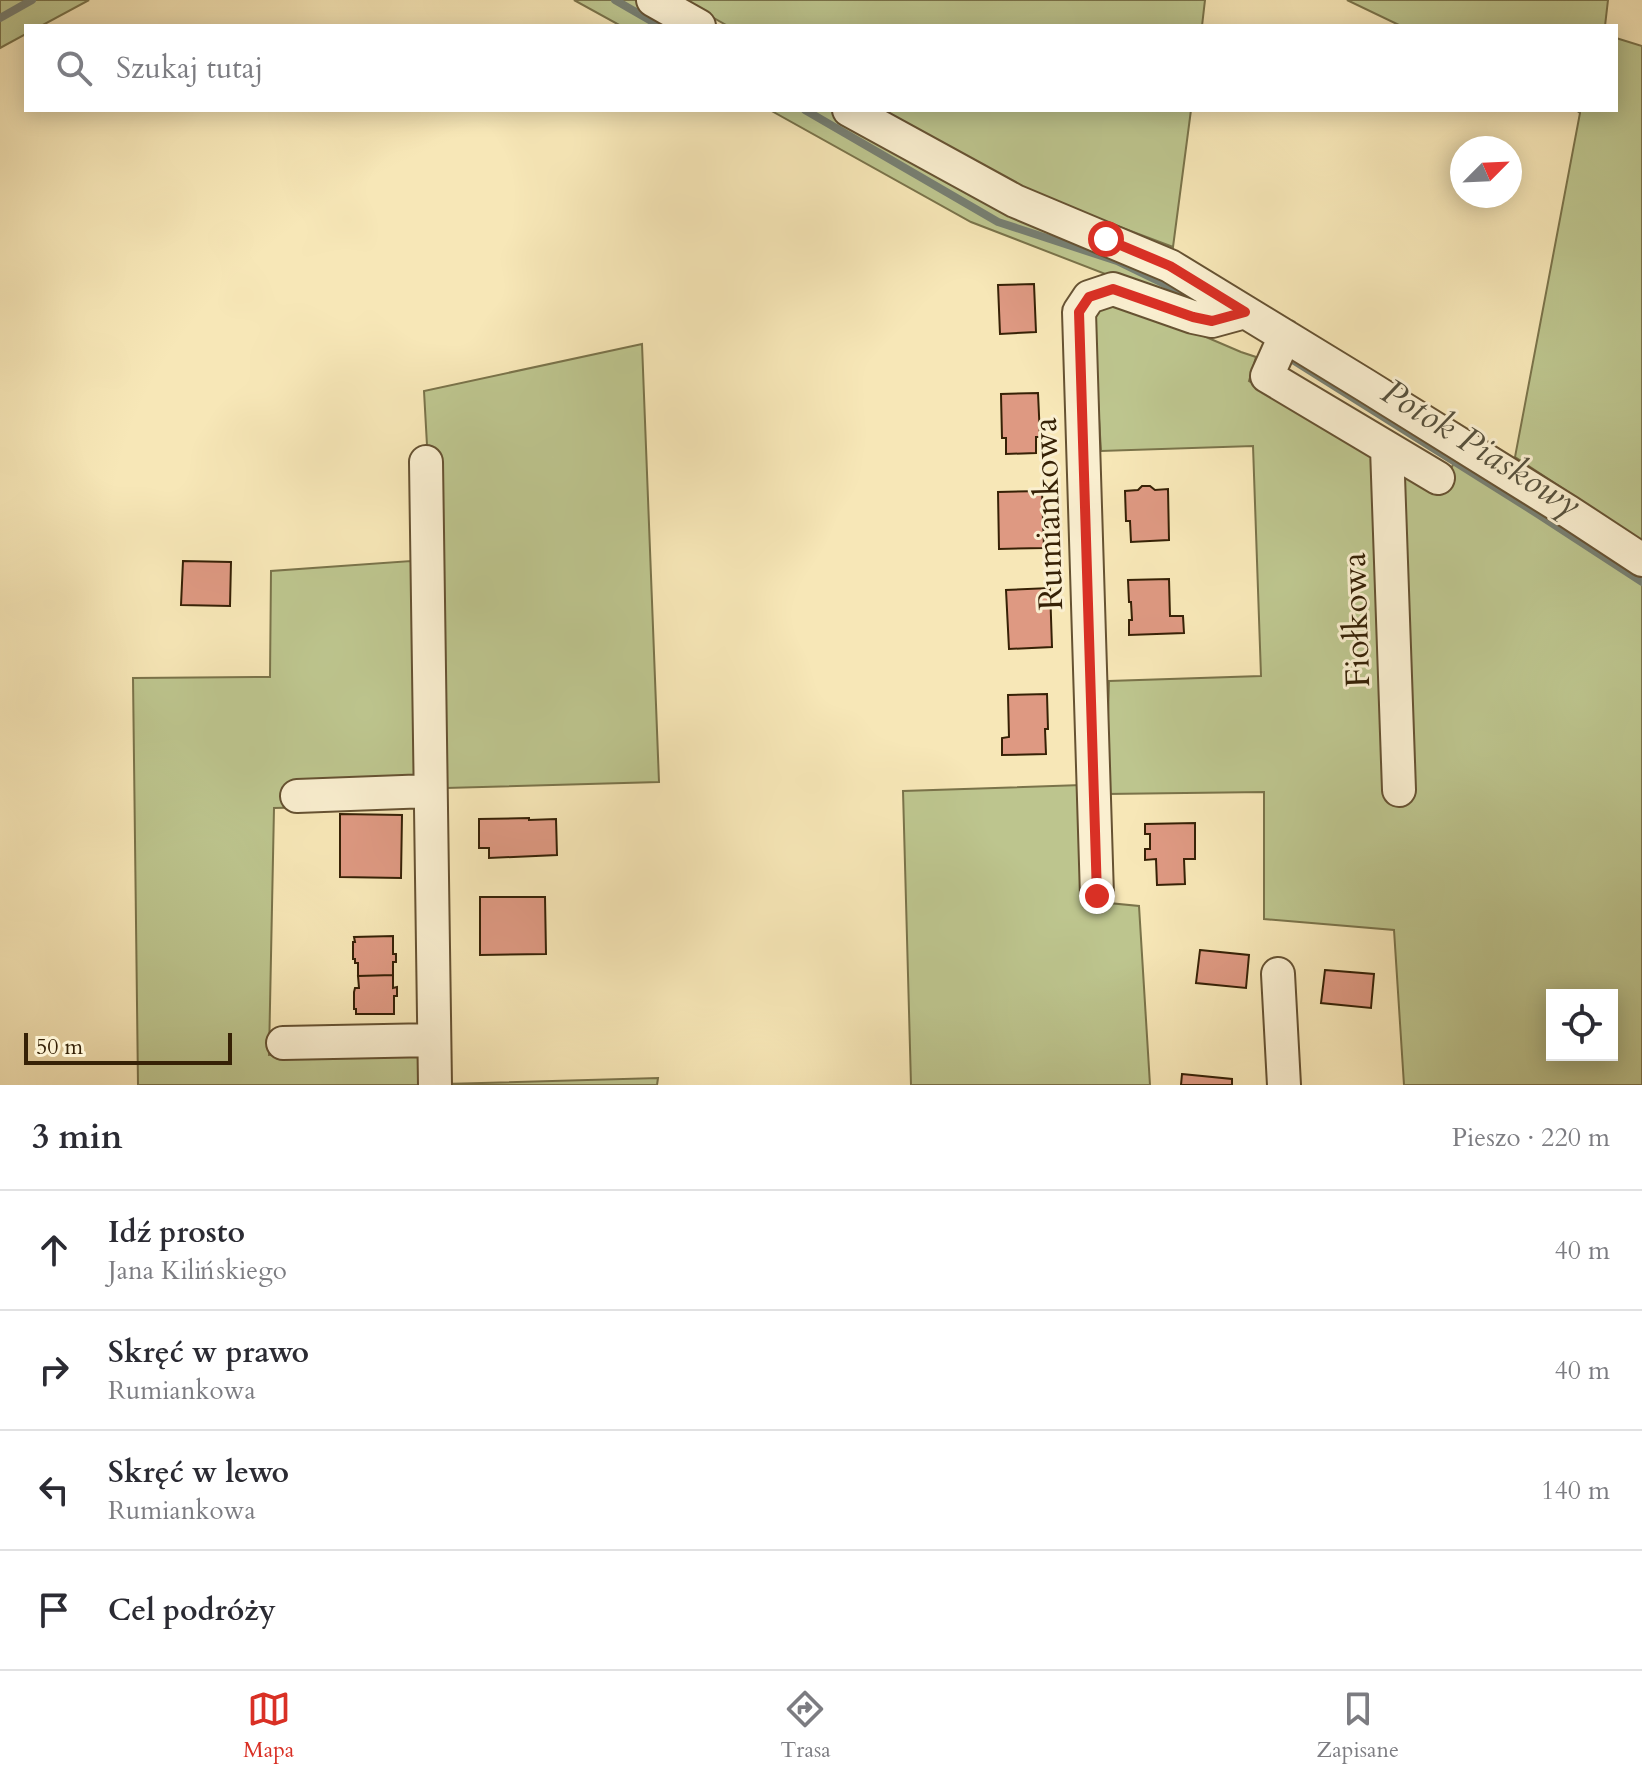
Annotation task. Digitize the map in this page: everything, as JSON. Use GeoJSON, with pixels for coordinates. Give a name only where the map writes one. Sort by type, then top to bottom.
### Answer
{"type":"FeatureCollection","features":[{"type":"Feature","properties":{"kind":"street"},"geometry":{"type":"LineString","coordinates":[[853,112],[1015,201],[1170,266],[1642,560]]}},
{"type":"Feature","properties":{"kind":"street","name":"Rumiankowa"},"geometry":{"type":"LineString","coordinates":[[1097,896],[1079,312],[1089,297],[1113,289],[1212,321],[1245,312]]}},
{"type":"Feature","properties":{"kind":"street"},"geometry":{"type":"LineString","coordinates":[[1285,336],[1267,376],[1438,478]]}},
{"type":"Feature","properties":{"kind":"street","name":"Fiołkowa"},"geometry":{"type":"LineString","coordinates":[[1387,448],[1399,790]]}},
{"type":"Feature","properties":{"kind":"street"},"geometry":{"type":"LineString","coordinates":[[426,462],[435,1085]]}},
{"type":"Feature","properties":{"kind":"street"},"geometry":{"type":"LineString","coordinates":[[297,796],[429,791]]}},
{"type":"Feature","properties":{"kind":"street"},"geometry":{"type":"LineString","coordinates":[[1278,974],[1284,1085]]}},
{"type":"Feature","properties":{"kind":"street"},"geometry":{"type":"LineString","coordinates":[[283,1043],[434,1040]]}},
{"type":"Feature","properties":{"kind":"green space"},"geometry":{"type":"Polygon","coordinates":[[[0,0],[89,0],[45,24],[24,24],[24,35],[0,48],[0,0]]]}},
{"type":"Feature","properties":{"kind":"green space"},"geometry":{"type":"Polygon","coordinates":[[[574,0],[648,0],[688,24],[617,24],[574,0]]]}},
{"type":"Feature","properties":{"kind":"green space"},"geometry":{"type":"Polygon","coordinates":[[[691,0],[1205,0],[1202,24],[724,24],[689,4],[691,0]]]}},
{"type":"Feature","properties":{"kind":"green space"},"geometry":{"type":"Polygon","coordinates":[[[1347,0],[1608,0],[1605,24],[1397,24],[1347,0]]]}},
{"type":"Feature","properties":{"kind":"green space"},"geometry":{"type":"Polygon","coordinates":[[[1618,39],[1642,46],[1642,541],[1515,457],[1580,113],[1618,112],[1618,39]]]}},
{"type":"Feature","properties":{"kind":"green space"},"geometry":{"type":"Polygon","coordinates":[[[774,112],[836,112],[976,196],[1195,292],[1188,306],[971,222],[774,112]]]}},
{"type":"Feature","properties":{"kind":"green space"},"geometry":{"type":"Polygon","coordinates":[[[881,112],[1191,112],[1173,247],[1014,187],[881,112]]]}},
{"type":"Feature","properties":{"kind":"green space"},"geometry":{"type":"Polygon","coordinates":[[[1103,306],[1136,307],[1256,357],[1249,381],[1401,476],[1413,473],[1440,490],[1458,455],[1642,572],[1642,1085],[1404,1085],[1394,930],[1264,919],[1264,792],[1106,794],[1109,903],[1139,906],[1150,1085],[911,1085],[903,791],[1082,785],[1106,793],[1109,681],[1261,676],[1253,446],[1101,451],[1093,320],[1103,306]]]}},
{"type":"Feature","properties":{"kind":"green space"},"geometry":{"type":"Polygon","coordinates":[[[642,344],[659,782],[446,788],[424,391],[642,344]]]}},
{"type":"Feature","properties":{"kind":"green space"},"geometry":{"type":"Polygon","coordinates":[[[411,561],[416,805],[274,808],[269,1055],[421,1048],[420,1085],[138,1085],[133,678],[270,677],[271,571],[411,561]]]}},
{"type":"Feature","properties":{"kind":"green space"},"geometry":{"type":"Polygon","coordinates":[[[658,1078],[657,1085],[444,1085],[444,1084],[658,1078]]]}},
{"type":"Feature","properties":{"kind":"building"},"geometry":{"type":"Polygon","coordinates":[[[1034,284],[1036,332],[1000,334],[998,285],[1034,284]]]}},
{"type":"Feature","properties":{"kind":"building"},"geometry":{"type":"Polygon","coordinates":[[[1038,393],[1040,437],[1036,437],[1036,453],[1006,454],[1006,438],[1002,438],[1001,394],[1038,393]]]}},
{"type":"Feature","properties":{"kind":"building"},"geometry":{"type":"Polygon","coordinates":[[[1142,486],[1155,490],[1168,489],[1169,540],[1131,542],[1130,521],[1126,521],[1125,491],[1138,490],[1142,486]]]}},
{"type":"Feature","properties":{"kind":"building"},"geometry":{"type":"Polygon","coordinates":[[[1042,491],[1044,548],[999,549],[998,492],[1042,491]]]}},
{"type":"Feature","properties":{"kind":"building"},"geometry":{"type":"Polygon","coordinates":[[[183,561],[231,562],[230,606],[181,605],[183,561]]]}},
{"type":"Feature","properties":{"kind":"building"},"geometry":{"type":"Polygon","coordinates":[[[1169,579],[1170,616],[1183,616],[1184,633],[1129,635],[1129,620],[1132,620],[1128,580],[1169,579]]]}},
{"type":"Feature","properties":{"kind":"building"},"geometry":{"type":"Polygon","coordinates":[[[1050,588],[1052,647],[1009,649],[1006,590],[1050,588]]]}},
{"type":"Feature","properties":{"kind":"building"},"geometry":{"type":"Polygon","coordinates":[[[1047,694],[1046,754],[1002,755],[1002,738],[1009,737],[1008,695],[1047,694]]]}},
{"type":"Feature","properties":{"kind":"building"},"geometry":{"type":"Polygon","coordinates":[[[340,814],[402,815],[401,878],[340,877],[340,814]]]}},
{"type":"Feature","properties":{"kind":"building"},"geometry":{"type":"Polygon","coordinates":[[[479,819],[556,819],[557,855],[489,858],[489,848],[479,848],[479,819]]]}},
{"type":"Feature","properties":{"kind":"building"},"geometry":{"type":"Polygon","coordinates":[[[1195,823],[1195,859],[1184,859],[1185,884],[1157,885],[1156,859],[1145,860],[1145,849],[1150,849],[1150,834],[1145,834],[1145,824],[1195,823]]]}},
{"type":"Feature","properties":{"kind":"building"},"geometry":{"type":"Polygon","coordinates":[[[480,897],[545,897],[546,954],[480,955],[480,897]]]}},
{"type":"Feature","properties":{"kind":"building"},"geometry":{"type":"Polygon","coordinates":[[[393,936],[396,962],[393,962],[393,975],[358,976],[358,963],[353,959],[354,937],[393,936]]]}},
{"type":"Feature","properties":{"kind":"building"},"geometry":{"type":"Polygon","coordinates":[[[1200,950],[1249,955],[1246,988],[1196,983],[1200,950]]]}},
{"type":"Feature","properties":{"kind":"building"},"geometry":{"type":"Polygon","coordinates":[[[1325,970],[1374,974],[1371,1008],[1321,1003],[1325,970]]]}},
{"type":"Feature","properties":{"kind":"building"},"geometry":{"type":"Polygon","coordinates":[[[393,975],[393,988],[397,987],[394,1014],[356,1014],[354,992],[355,988],[359,988],[358,976],[393,975]]]}},
{"type":"Feature","properties":{"kind":"building"},"geometry":{"type":"Polygon","coordinates":[[[1182,1074],[1232,1079],[1232,1085],[1181,1085],[1182,1074]]]}},
{"type":"Feature","properties":{"kind":"waterway","name":"Potok Piaskowy"},"geometry":{"type":"LineString","coordinates":[[0,18],[32,0]]}},
{"type":"Feature","properties":{"kind":"waterway","name":"Potok Piaskowy"},"geometry":{"type":"LineString","coordinates":[[615,0],[657,24]]}},
{"type":"Feature","properties":{"kind":"waterway","name":"Potok Piaskowy"},"geometry":{"type":"LineString","coordinates":[[808,112],[998,222],[1117,261],[1183,293]]}},
{"type":"Feature","properties":{"kind":"waterway","name":"Potok Piaskowy"},"geometry":{"type":"LineString","coordinates":[[1293,360],[1642,582]]}},
{"type":"Feature","properties":{"kind":"route"},"geometry":{"type":"LineString","coordinates":[[1097,896],[1079,312],[1089,297],[1113,289],[1212,321],[1245,312],[1170,266],[1106,239]]}}]}
